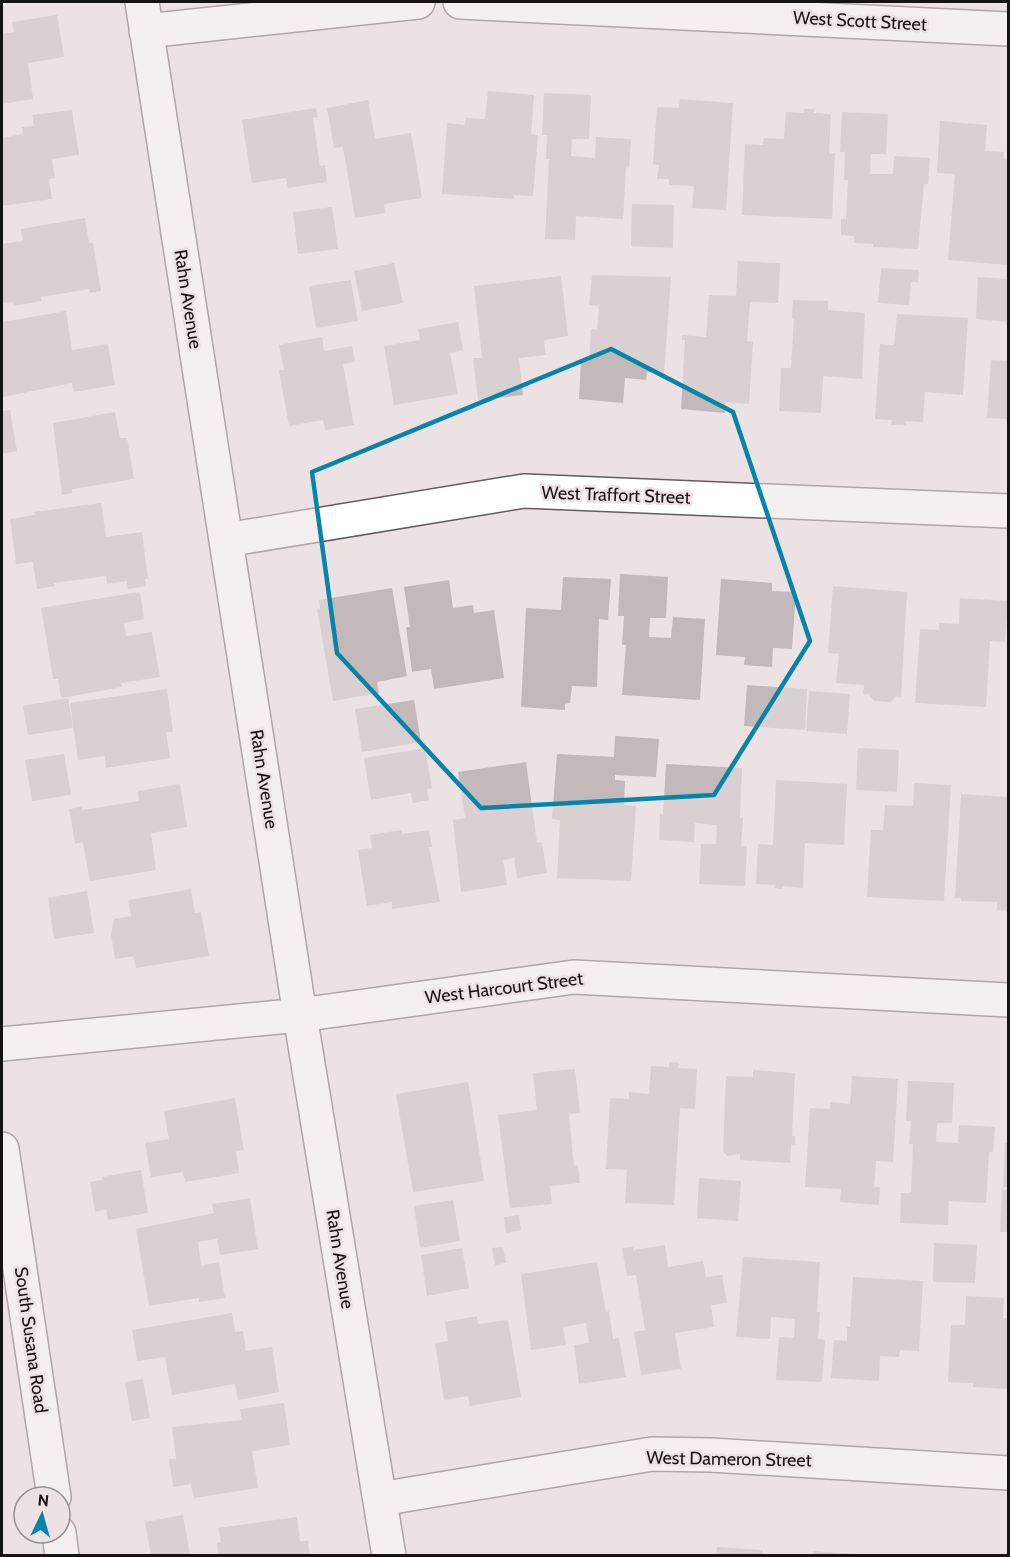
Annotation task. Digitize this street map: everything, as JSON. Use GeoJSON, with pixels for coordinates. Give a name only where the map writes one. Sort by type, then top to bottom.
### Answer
{"type":"FeatureCollection","features":[{"type":"Feature","properties":{"kind":"street"},"geometry":{"type":"LineString","coordinates":[[144,16],[418,2]]}},
{"type":"Feature","properties":{"kind":"street","name":"West Scott Street"},"geometry":{"type":"LineString","coordinates":[[460,2],[1008,29]]}},
{"type":"Feature","properties":{"kind":"street","name":"Rahn Avenue"},"geometry":{"type":"LineString","coordinates":[[144,16],[300,1015],[389,1556]]}},
{"type":"Feature","properties":{"kind":"street","name":"West Traffort Street"},"geometry":{"type":"LineString","coordinates":[[226,540],[524,491],[1008,511]]}},
{"type":"Feature","properties":{"kind":"street","name":"West Harcourt Street"},"geometry":{"type":"LineString","coordinates":[[2,1044],[300,1015],[574,976],[1008,1000]]}},
{"type":"Feature","properties":{"kind":"street","name":"South Susana Road"},"geometry":{"type":"LineString","coordinates":[[2,1149],[52,1485]]}},
{"type":"Feature","properties":{"kind":"street","name":"West Dameron Street"},"geometry":{"type":"LineString","coordinates":[[380,1499],[651,1454],[711,1455],[1008,1473]]}},
{"type":"Feature","properties":{"kind":"highlighted area"},"geometry":{"type":"Polygon","coordinates":[[[611,349],[733,412],[810,641],[714,795],[481,808],[337,653],[312,472],[611,349]]]}},
{"type":"Feature","properties":{"kind":"building"},"geometry":{"type":"Polygon","coordinates":[[[57,15],[64,57],[28,63],[33,99],[2,104],[2,34],[14,32],[12,22],[57,15]]]}},
{"type":"Feature","properties":{"kind":"building"},"geometry":{"type":"Polygon","coordinates":[[[488,91],[534,95],[531,134],[538,135],[533,196],[514,195],[514,199],[442,194],[447,123],[465,125],[466,118],[485,119],[488,91]]]}},
{"type":"Feature","properties":{"kind":"building"},"geometry":{"type":"Polygon","coordinates":[[[544,93],[591,95],[589,139],[572,139],[571,156],[595,158],[596,137],[631,139],[629,168],[626,167],[623,219],[576,216],[575,240],[545,239],[549,159],[546,159],[547,135],[542,135],[544,93]]]}},
{"type":"Feature","properties":{"kind":"building"},"geometry":{"type":"Polygon","coordinates":[[[680,99],[733,103],[726,210],[692,208],[694,186],[669,185],[669,179],[657,179],[659,165],[653,164],[657,107],[679,108],[680,99]]]}},
{"type":"Feature","properties":{"kind":"building"},"geometry":{"type":"Polygon","coordinates":[[[368,100],[375,139],[411,133],[422,198],[384,204],[385,213],[355,218],[343,147],[334,148],[327,108],[368,100]]]}},
{"type":"Feature","properties":{"kind":"building"},"geometry":{"type":"Polygon","coordinates":[[[316,108],[318,117],[313,118],[320,166],[325,165],[327,182],[288,188],[286,178],[252,183],[242,120],[316,108]]]}},
{"type":"Feature","properties":{"kind":"building"},"geometry":{"type":"Polygon","coordinates":[[[804,109],[814,109],[814,113],[831,114],[829,154],[835,153],[832,219],[742,215],[745,144],[763,145],[764,138],[784,139],[786,112],[804,113],[804,109]]]}},
{"type":"Feature","properties":{"kind":"building"},"geometry":{"type":"Polygon","coordinates":[[[72,110],[79,155],[52,159],[55,178],[49,179],[52,199],[2,206],[2,138],[23,134],[22,127],[34,126],[32,115],[72,110]]]}},
{"type":"Feature","properties":{"kind":"building"},"geometry":{"type":"Polygon","coordinates":[[[842,112],[888,114],[886,154],[871,154],[870,174],[893,174],[894,156],[930,158],[928,184],[924,184],[918,249],[873,247],[873,244],[854,243],[854,236],[841,235],[841,219],[846,219],[848,180],[844,180],[845,152],[840,152],[842,112]]]}},
{"type":"Feature","properties":{"kind":"building"},"geometry":{"type":"Polygon","coordinates":[[[940,121],[987,125],[985,151],[1004,152],[1004,159],[1008,160],[1008,265],[948,260],[955,174],[937,173],[940,121]]]}},
{"type":"Feature","properties":{"kind":"building"},"geometry":{"type":"Polygon","coordinates":[[[632,204],[674,205],[673,248],[631,246],[632,204]]]}},
{"type":"Feature","properties":{"kind":"building"},"geometry":{"type":"Polygon","coordinates":[[[332,207],[338,249],[298,254],[293,212],[332,207]]]}},
{"type":"Feature","properties":{"kind":"building"},"geometry":{"type":"Polygon","coordinates":[[[85,218],[89,243],[93,243],[101,291],[90,293],[89,289],[41,297],[42,301],[14,306],[13,302],[2,303],[2,244],[23,241],[21,229],[85,218]]]}},
{"type":"Feature","properties":{"kind":"building"},"geometry":{"type":"Polygon","coordinates":[[[738,261],[780,263],[778,303],[750,302],[747,341],[753,342],[749,404],[726,402],[725,413],[681,409],[685,340],[682,340],[682,335],[706,337],[709,295],[736,296],[738,261]]]}},
{"type":"Feature","properties":{"kind":"building"},"geometry":{"type":"Polygon","coordinates":[[[394,263],[403,303],[362,311],[354,271],[394,263]]]}},
{"type":"Feature","properties":{"kind":"building"},"geometry":{"type":"Polygon","coordinates":[[[881,268],[919,270],[918,282],[911,282],[909,305],[878,303],[881,268]]]}},
{"type":"Feature","properties":{"kind":"building"},"geometry":{"type":"Polygon","coordinates":[[[592,275],[671,277],[664,374],[647,372],[646,380],[625,378],[623,403],[579,399],[581,361],[589,361],[591,329],[597,330],[599,306],[589,305],[592,275]]]}},
{"type":"Feature","properties":{"kind":"building"},"geometry":{"type":"Polygon","coordinates":[[[561,276],[568,336],[544,340],[546,355],[519,358],[523,395],[478,400],[473,358],[482,358],[474,286],[561,276]]]}},
{"type":"Feature","properties":{"kind":"building"},"geometry":{"type":"Polygon","coordinates":[[[978,277],[1008,279],[1008,322],[976,319],[978,277]]]}},
{"type":"Feature","properties":{"kind":"building"},"geometry":{"type":"Polygon","coordinates":[[[351,280],[358,321],[316,328],[309,286],[351,280]]]}},
{"type":"Feature","properties":{"kind":"building"},"geometry":{"type":"Polygon","coordinates":[[[793,300],[828,301],[828,310],[865,313],[862,379],[823,376],[821,413],[779,411],[781,368],[791,368],[793,300]]]}},
{"type":"Feature","properties":{"kind":"building"},"geometry":{"type":"Polygon","coordinates":[[[66,311],[72,350],[108,344],[115,385],[74,392],[72,383],[3,397],[2,322],[66,311]]]}},
{"type":"Feature","properties":{"kind":"building"},"geometry":{"type":"Polygon","coordinates":[[[897,314],[968,318],[963,395],[925,392],[923,422],[906,421],[905,425],[891,425],[892,420],[875,419],[880,344],[894,345],[897,314]]]}},
{"type":"Feature","properties":{"kind":"building"},"geometry":{"type":"Polygon","coordinates":[[[458,322],[463,350],[450,353],[458,394],[394,405],[384,346],[420,340],[418,329],[458,322]]]}},
{"type":"Feature","properties":{"kind":"building"},"geometry":{"type":"Polygon","coordinates":[[[322,337],[324,351],[352,346],[355,362],[343,364],[354,425],[325,430],[323,420],[289,426],[279,370],[284,370],[279,345],[322,337]]]}},
{"type":"Feature","properties":{"kind":"building"},"geometry":{"type":"Polygon","coordinates":[[[991,360],[1008,361],[1008,419],[987,418],[991,360]]]}},
{"type":"Feature","properties":{"kind":"building"},"geometry":{"type":"Polygon","coordinates":[[[10,410],[17,451],[2,454],[2,411],[10,410]]]}},
{"type":"Feature","properties":{"kind":"building"},"geometry":{"type":"Polygon","coordinates":[[[115,412],[120,438],[127,438],[134,479],[72,489],[72,493],[62,495],[53,423],[115,412]]]}},
{"type":"Feature","properties":{"kind":"building"},"geometry":{"type":"Polygon","coordinates":[[[101,503],[106,537],[142,532],[148,579],[145,579],[146,586],[128,589],[127,581],[107,584],[106,576],[54,583],[55,586],[37,589],[33,562],[16,564],[10,519],[35,515],[34,512],[101,503]]]}},
{"type":"Feature","properties":{"kind":"building"},"geometry":{"type":"Polygon","coordinates":[[[620,574],[668,577],[666,618],[650,618],[649,637],[671,638],[673,617],[705,619],[700,700],[622,695],[626,645],[622,645],[624,616],[618,616],[620,574]]]}},
{"type":"Feature","properties":{"kind":"building"},"geometry":{"type":"Polygon","coordinates":[[[563,577],[611,579],[608,620],[599,619],[597,687],[572,686],[570,703],[565,704],[565,710],[521,707],[526,608],[561,610],[563,577]]]}},
{"type":"Feature","properties":{"kind":"building"},"geometry":{"type":"Polygon","coordinates":[[[721,579],[772,583],[772,591],[796,592],[792,649],[773,648],[772,667],[744,665],[745,657],[716,655],[721,579]]]}},
{"type":"Feature","properties":{"kind":"building"},"geometry":{"type":"Polygon","coordinates":[[[449,580],[453,608],[473,605],[474,613],[494,610],[504,678],[434,689],[431,669],[412,672],[406,627],[410,627],[404,587],[449,580]]]}},
{"type":"Feature","properties":{"kind":"building"},"geometry":{"type":"Polygon","coordinates":[[[833,586],[907,592],[901,697],[897,696],[890,702],[874,701],[868,694],[863,694],[864,685],[836,683],[839,654],[828,653],[833,586]]]}},
{"type":"Feature","properties":{"kind":"building"},"geometry":{"type":"Polygon","coordinates":[[[392,588],[407,676],[377,682],[379,693],[333,701],[317,609],[320,608],[319,600],[392,588]]]}},
{"type":"Feature","properties":{"kind":"building"},"geometry":{"type":"Polygon","coordinates":[[[140,592],[144,619],[124,623],[126,636],[152,632],[160,677],[121,683],[122,687],[61,698],[58,679],[53,679],[41,608],[140,592]]]}},
{"type":"Feature","properties":{"kind":"building"},"geometry":{"type":"Polygon","coordinates":[[[960,598],[1008,601],[1005,642],[990,641],[986,707],[915,703],[920,629],[939,630],[939,623],[959,624],[960,598]]]}},
{"type":"Feature","properties":{"kind":"building"},"geometry":{"type":"Polygon","coordinates":[[[747,685],[807,689],[805,730],[744,726],[747,685]]]}},
{"type":"Feature","properties":{"kind":"building"},"geometry":{"type":"Polygon","coordinates":[[[167,689],[173,732],[166,732],[170,758],[106,768],[105,756],[78,760],[70,703],[167,689]]]}},
{"type":"Feature","properties":{"kind":"building"},"geometry":{"type":"Polygon","coordinates":[[[809,691],[850,694],[847,734],[806,731],[809,691]]]}},
{"type":"Feature","properties":{"kind":"building"},"geometry":{"type":"Polygon","coordinates":[[[68,698],[73,728],[28,735],[23,706],[68,698]]]}},
{"type":"Feature","properties":{"kind":"building"},"geometry":{"type":"Polygon","coordinates":[[[414,700],[421,742],[362,752],[355,709],[414,700]]]}},
{"type":"Feature","properties":{"kind":"building"},"geometry":{"type":"Polygon","coordinates":[[[615,736],[659,739],[656,777],[615,775],[615,780],[625,781],[624,805],[636,806],[631,881],[557,878],[560,820],[552,819],[557,754],[614,757],[615,736]]]}},
{"type":"Feature","properties":{"kind":"building"},"geometry":{"type":"Polygon","coordinates":[[[425,748],[432,788],[427,789],[429,800],[413,803],[411,793],[371,800],[364,758],[425,748]]]}},
{"type":"Feature","properties":{"kind":"building"},"geometry":{"type":"Polygon","coordinates":[[[858,748],[899,750],[897,792],[856,790],[858,748]]]}},
{"type":"Feature","properties":{"kind":"building"},"geometry":{"type":"Polygon","coordinates":[[[64,754],[71,795],[32,801],[25,760],[64,754]]]}},
{"type":"Feature","properties":{"kind":"building"},"geometry":{"type":"Polygon","coordinates":[[[526,762],[537,843],[542,842],[547,873],[517,878],[514,858],[503,860],[507,885],[461,892],[453,820],[465,818],[458,772],[526,762]]]}},
{"type":"Feature","properties":{"kind":"building"},"geometry":{"type":"Polygon","coordinates":[[[666,764],[742,768],[740,818],[743,818],[741,846],[747,846],[745,886],[699,884],[701,844],[716,844],[717,825],[695,823],[694,842],[659,840],[666,764]]]}},
{"type":"Feature","properties":{"kind":"building"},"geometry":{"type":"Polygon","coordinates":[[[776,780],[847,784],[844,845],[805,843],[803,888],[782,886],[782,889],[774,888],[775,885],[756,884],[758,844],[773,845],[776,780]]]}},
{"type":"Feature","properties":{"kind":"building"},"geometry":{"type":"Polygon","coordinates":[[[914,783],[951,785],[944,901],[867,897],[871,830],[883,830],[885,805],[913,806],[914,783]]]}},
{"type":"Feature","properties":{"kind":"building"},"geometry":{"type":"Polygon","coordinates":[[[180,784],[187,827],[151,833],[156,870],[90,881],[83,842],[75,844],[69,809],[81,807],[82,810],[139,801],[138,791],[180,784]]]}},
{"type":"Feature","properties":{"kind":"building"},"geometry":{"type":"Polygon","coordinates":[[[961,794],[1008,797],[1008,911],[997,910],[997,902],[961,901],[961,898],[955,898],[961,794]]]}},
{"type":"Feature","properties":{"kind":"building"},"geometry":{"type":"Polygon","coordinates":[[[401,830],[402,834],[429,830],[432,847],[429,847],[440,902],[392,909],[392,902],[367,906],[358,850],[372,848],[370,835],[401,830]]]}},
{"type":"Feature","properties":{"kind":"building"},"geometry":{"type":"Polygon","coordinates":[[[191,889],[195,913],[201,912],[209,956],[136,968],[133,956],[115,959],[111,934],[114,919],[131,916],[128,900],[191,889]]]}},
{"type":"Feature","properties":{"kind":"building"},"geometry":{"type":"Polygon","coordinates":[[[87,891],[94,933],[54,939],[48,898],[87,891]]]}},
{"type":"Feature","properties":{"kind":"building"},"geometry":{"type":"Polygon","coordinates":[[[669,1062],[679,1063],[678,1068],[697,1069],[695,1109],[680,1108],[674,1205],[625,1203],[627,1170],[606,1169],[610,1098],[629,1099],[629,1092],[649,1094],[651,1066],[669,1067],[669,1062]]]}},
{"type":"Feature","properties":{"kind":"building"},"geometry":{"type":"Polygon","coordinates":[[[575,1069],[580,1113],[569,1114],[574,1166],[578,1165],[580,1183],[550,1186],[552,1204],[510,1208],[498,1115],[537,1110],[533,1073],[575,1069]]]}},
{"type":"Feature","properties":{"kind":"building"},"geometry":{"type":"Polygon","coordinates":[[[753,1070],[795,1073],[792,1136],[795,1136],[795,1145],[791,1144],[790,1163],[740,1160],[740,1154],[727,1156],[723,1151],[726,1076],[753,1077],[753,1070]]]}},
{"type":"Feature","properties":{"kind":"building"},"geometry":{"type":"Polygon","coordinates":[[[852,1076],[898,1079],[893,1162],[876,1161],[874,1187],[880,1187],[879,1205],[840,1202],[841,1189],[805,1187],[810,1108],[830,1109],[830,1102],[850,1104],[852,1076]]]}},
{"type":"Feature","properties":{"kind":"building"},"geometry":{"type":"Polygon","coordinates":[[[908,1081],[954,1083],[952,1123],[937,1123],[936,1142],[958,1143],[959,1125],[995,1127],[993,1152],[989,1152],[986,1203],[949,1201],[948,1225],[900,1223],[901,1193],[911,1193],[913,1144],[909,1144],[911,1121],[906,1121],[908,1081]]]}},
{"type":"Feature","properties":{"kind":"building"},"geometry":{"type":"Polygon","coordinates":[[[468,1082],[484,1181],[413,1192],[396,1094],[468,1082]]]}},
{"type":"Feature","properties":{"kind":"building"},"geometry":{"type":"Polygon","coordinates":[[[235,1098],[244,1150],[236,1151],[239,1173],[185,1182],[183,1172],[151,1177],[145,1143],[169,1139],[164,1111],[235,1098]]]}},
{"type":"Feature","properties":{"kind":"building"},"geometry":{"type":"Polygon","coordinates":[[[1005,1143],[1008,1143],[1008,1187],[1003,1187],[1005,1143]]]}},
{"type":"Feature","properties":{"kind":"building"},"geometry":{"type":"Polygon","coordinates":[[[141,1170],[148,1213],[108,1220],[106,1209],[95,1212],[90,1182],[102,1180],[102,1177],[141,1170]]]}},
{"type":"Feature","properties":{"kind":"building"},"geometry":{"type":"Polygon","coordinates":[[[699,1178],[741,1181],[738,1221],[697,1218],[699,1178]]]}},
{"type":"Feature","properties":{"kind":"building"},"geometry":{"type":"Polygon","coordinates":[[[1002,1190],[1008,1190],[1008,1232],[1000,1232],[1002,1190]]]}},
{"type":"Feature","properties":{"kind":"building"},"geometry":{"type":"Polygon","coordinates":[[[250,1198],[258,1249],[220,1255],[217,1239],[198,1242],[201,1266],[219,1262],[225,1298],[199,1302],[199,1298],[149,1306],[136,1229],[214,1213],[212,1204],[250,1198]]]}},
{"type":"Feature","properties":{"kind":"building"},"geometry":{"type":"Polygon","coordinates":[[[453,1200],[460,1241],[420,1248],[414,1206],[453,1200]]]}},
{"type":"Feature","properties":{"kind":"building"},"geometry":{"type":"Polygon","coordinates":[[[519,1215],[521,1230],[506,1233],[504,1217],[519,1215]]]}},
{"type":"Feature","properties":{"kind":"building"},"geometry":{"type":"Polygon","coordinates":[[[934,1243],[977,1245],[975,1283],[933,1282],[934,1243]]]}},
{"type":"Feature","properties":{"kind":"building"},"geometry":{"type":"Polygon","coordinates":[[[665,1245],[668,1267],[703,1261],[706,1277],[722,1275],[727,1303],[711,1305],[714,1327],[675,1333],[681,1369],[641,1375],[634,1332],[645,1330],[636,1275],[627,1276],[622,1248],[633,1247],[633,1250],[665,1245]]]}},
{"type":"Feature","properties":{"kind":"building"},"geometry":{"type":"Polygon","coordinates":[[[503,1247],[506,1263],[495,1265],[492,1248],[503,1247]]]}},
{"type":"Feature","properties":{"kind":"building"},"geometry":{"type":"Polygon","coordinates":[[[462,1248],[469,1288],[427,1296],[421,1255],[462,1248]]]}},
{"type":"Feature","properties":{"kind":"building"},"geometry":{"type":"Polygon","coordinates":[[[743,1257],[820,1262],[817,1312],[820,1312],[818,1339],[825,1340],[822,1382],[776,1380],[779,1337],[794,1338],[795,1319],[771,1317],[770,1339],[736,1337],[743,1257]]]}},
{"type":"Feature","properties":{"kind":"building"},"geometry":{"type":"Polygon","coordinates":[[[597,1262],[606,1312],[609,1311],[613,1339],[619,1338],[626,1377],[579,1384],[574,1345],[589,1343],[586,1323],[563,1327],[566,1345],[531,1350],[521,1274],[597,1262]]]}},
{"type":"Feature","properties":{"kind":"building"},"geometry":{"type":"Polygon","coordinates":[[[853,1277],[923,1281],[919,1351],[900,1350],[899,1357],[880,1356],[879,1381],[831,1378],[834,1340],[847,1341],[853,1277]]]}},
{"type":"Feature","properties":{"kind":"building"},"geometry":{"type":"Polygon","coordinates":[[[966,1296],[1004,1298],[1003,1318],[1008,1318],[1008,1389],[973,1387],[973,1383],[948,1382],[951,1325],[965,1325],[966,1296]]]}},
{"type":"Feature","properties":{"kind":"building"},"geometry":{"type":"Polygon","coordinates":[[[232,1313],[235,1332],[243,1331],[246,1351],[272,1347],[279,1392],[238,1400],[235,1384],[172,1395],[165,1357],[137,1361],[132,1330],[232,1313]]]}},
{"type":"Feature","properties":{"kind":"building"},"geometry":{"type":"Polygon","coordinates":[[[477,1316],[478,1324],[508,1320],[521,1397],[470,1406],[468,1396],[444,1400],[435,1343],[448,1341],[445,1322],[477,1316]]]}},
{"type":"Feature","properties":{"kind":"building"},"geometry":{"type":"Polygon","coordinates":[[[143,1379],[150,1418],[132,1421],[125,1382],[143,1379]]]}},
{"type":"Feature","properties":{"kind":"building"},"geometry":{"type":"Polygon","coordinates":[[[284,1403],[290,1445],[252,1451],[258,1488],[194,1498],[191,1484],[173,1487],[169,1459],[176,1459],[172,1427],[242,1420],[240,1409],[284,1403]]]}},
{"type":"Feature","properties":{"kind":"building"},"geometry":{"type":"Polygon","coordinates":[[[183,1515],[190,1555],[151,1556],[145,1522],[183,1515]]]}},
{"type":"Feature","properties":{"kind":"building"},"geometry":{"type":"Polygon","coordinates":[[[297,1517],[300,1542],[308,1540],[310,1556],[218,1554],[217,1543],[221,1542],[218,1528],[297,1517]]]}},
{"type":"Feature","properties":{"kind":"building"},"geometry":{"type":"Polygon","coordinates":[[[717,1547],[763,1550],[763,1556],[716,1556],[717,1547]]]}},
{"type":"Feature","properties":{"kind":"building"},"geometry":{"type":"Polygon","coordinates":[[[813,1551],[854,1554],[854,1556],[813,1556],[813,1551]]]}}]}
